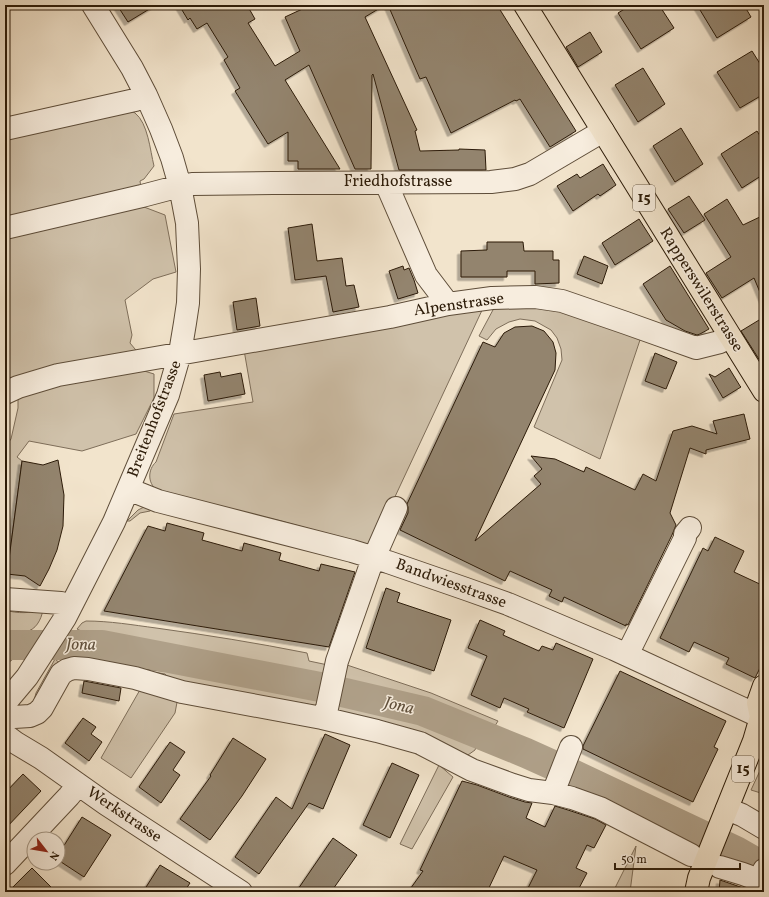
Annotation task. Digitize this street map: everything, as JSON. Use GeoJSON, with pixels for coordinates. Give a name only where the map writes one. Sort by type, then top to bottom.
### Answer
{"type":"FeatureCollection","features":[{"type":"Feature","properties":{"kind":"main road","name":"Rapperswilerstrasse"},"geometry":{"type":"LineString","coordinates":[[525,5],[764,390]]}},
{"type":"Feature","properties":{"kind":"main road","name":"15"},"geometry":{"type":"LineString","coordinates":[[696,892],[702,862],[724,814],[754,740],[762,715],[758,702],[764,686]]}},
{"type":"Feature","properties":{"kind":"street","name":"Breitenhofstrasse"},"geometry":{"type":"LineString","coordinates":[[8,720],[27,677],[54,662],[63,610],[114,522],[168,394],[180,353],[187,310],[189,269],[187,223],[180,186],[172,158],[146,95],[132,68],[93,5]]}},
{"type":"Feature","properties":{"kind":"street"},"geometry":{"type":"LineString","coordinates":[[5,129],[135,100],[146,95]]}},
{"type":"Feature","properties":{"kind":"street","name":"Friedhofstrasse"},"geometry":{"type":"LineString","coordinates":[[5,228],[192,184],[491,182],[515,179],[530,174],[603,131]]}},
{"type":"Feature","properties":{"kind":"street"},"geometry":{"type":"LineString","coordinates":[[386,183],[426,275],[448,304]]}},
{"type":"Feature","properties":{"kind":"street","name":"Alpenstrasse"},"geometry":{"type":"LineString","coordinates":[[5,393],[18,387],[58,376],[145,361],[180,353],[390,317],[448,304],[492,298],[535,297],[562,301],[626,322],[696,348],[720,342],[730,337]]}},
{"type":"Feature","properties":{"kind":"street","name":"Bandwiesstrasse"},"geometry":{"type":"LineString","coordinates":[[128,489],[158,501],[373,557],[508,604],[762,715]]}},
{"type":"Feature","properties":{"kind":"street"},"geometry":{"type":"LineString","coordinates":[[324,713],[337,661],[373,557],[396,508]]}},
{"type":"Feature","properties":{"kind":"street"},"geometry":{"type":"LineString","coordinates":[[626,655],[685,538],[685,534],[690,528]]}},
{"type":"Feature","properties":{"kind":"street"},"geometry":{"type":"LineString","coordinates":[[5,599],[63,610]]}},
{"type":"Feature","properties":{"kind":"street"},"geometry":{"type":"LineString","coordinates":[[54,662],[74,668],[128,677],[182,692],[324,713],[377,731],[420,743],[472,770],[513,785],[529,790],[555,787],[572,798],[600,808],[626,821],[619,833],[759,880],[762,874]]}},
{"type":"Feature","properties":{"kind":"street"},"geometry":{"type":"LineString","coordinates":[[8,720],[30,716],[37,713],[42,708],[60,674],[54,662]]}},
{"type":"Feature","properties":{"kind":"street","name":"Werkstrasse"},"geometry":{"type":"LineString","coordinates":[[8,720],[16,743],[41,758],[106,804],[213,885],[241,892]]}},
{"type":"Feature","properties":{"kind":"street"},"geometry":{"type":"LineString","coordinates":[[555,787],[570,750]]}},
{"type":"Feature","properties":{"kind":"street"},"geometry":{"type":"LineString","coordinates":[[5,864],[78,785]]}},
{"type":"Feature","properties":{"kind":"street"},"geometry":{"type":"LineString","coordinates":[[724,814],[742,815],[764,828]]}},
{"type":"Feature","properties":{"kind":"shaded area"},"geometry":{"type":"Polygon","coordinates":[[[126,109],[132,111],[139,117],[146,130],[154,166],[144,179],[140,181],[144,207],[165,215],[176,272],[153,279],[125,300],[132,335],[130,343],[145,361],[141,370],[154,374],[154,398],[136,434],[82,451],[29,441],[17,457],[22,461],[5,581],[5,447],[11,439],[18,408],[18,388],[5,393],[5,137],[126,109]]]}},
{"type":"Feature","properties":{"kind":"shaded area"},"geometry":{"type":"Polygon","coordinates":[[[537,304],[641,337],[600,459],[534,427],[562,360],[561,349],[557,338],[551,330],[535,321],[520,319],[509,322],[496,329],[487,340],[479,336],[494,308],[537,304]]]}},
{"type":"Feature","properties":{"kind":"shaded area"},"geometry":{"type":"Polygon","coordinates":[[[484,306],[372,546],[281,521],[172,495],[157,490],[152,484],[150,480],[151,468],[156,462],[174,414],[253,402],[244,350],[484,306]]]}},
{"type":"Feature","properties":{"kind":"shaded area"},"geometry":{"type":"Polygon","coordinates":[[[144,507],[154,508],[150,511],[140,513],[130,521],[127,521],[138,510],[144,507]]]}},
{"type":"Feature","properties":{"kind":"shaded area"},"geometry":{"type":"Polygon","coordinates":[[[5,610],[24,613],[43,610],[35,627],[29,631],[5,632],[5,610]]]}},
{"type":"Feature","properties":{"kind":"shaded area"},"geometry":{"type":"Polygon","coordinates":[[[86,621],[130,624],[269,646],[307,653],[309,661],[328,665],[326,674],[312,675],[260,666],[124,638],[89,635],[77,629],[86,621]]]}},
{"type":"Feature","properties":{"kind":"shaded area"},"geometry":{"type":"Polygon","coordinates":[[[5,652],[13,652],[16,657],[5,665],[5,652]]]}},
{"type":"Feature","properties":{"kind":"shaded area"},"geometry":{"type":"Polygon","coordinates":[[[71,657],[84,657],[144,669],[214,677],[321,696],[318,706],[172,681],[165,674],[145,671],[74,668],[71,657]]]}},
{"type":"Feature","properties":{"kind":"shaded area"},"geometry":{"type":"Polygon","coordinates":[[[55,659],[62,665],[30,716],[36,693],[55,659]]]}},
{"type":"Feature","properties":{"kind":"shaded area"},"geometry":{"type":"Polygon","coordinates":[[[347,665],[431,693],[498,721],[493,729],[486,728],[416,699],[340,678],[347,665]]]}},
{"type":"Feature","properties":{"kind":"shaded area"},"geometry":{"type":"Polygon","coordinates":[[[141,688],[178,697],[175,713],[131,778],[101,758],[141,688]]]}},
{"type":"Feature","properties":{"kind":"shaded area"},"geometry":{"type":"Polygon","coordinates":[[[334,700],[348,701],[406,716],[477,744],[475,750],[468,755],[445,745],[332,713],[334,700]]]}},
{"type":"Feature","properties":{"kind":"shaded area"},"geometry":{"type":"Polygon","coordinates":[[[764,762],[764,794],[751,790],[764,762]]]}},
{"type":"Feature","properties":{"kind":"shaded area"},"geometry":{"type":"Polygon","coordinates":[[[439,765],[453,777],[412,849],[400,844],[439,765]]]}},
{"type":"Feature","properties":{"kind":"shaded area"},"geometry":{"type":"Polygon","coordinates":[[[636,846],[630,892],[613,892],[636,846]]]}},
{"type":"Feature","properties":{"kind":"building"},"geometry":{"type":"Polygon","coordinates":[[[117,5],[156,5],[128,22],[117,5]]]}},
{"type":"Feature","properties":{"kind":"building"},"geometry":{"type":"Polygon","coordinates":[[[179,5],[247,5],[255,19],[248,23],[275,66],[300,51],[285,17],[311,5],[385,5],[365,17],[417,130],[415,131],[420,151],[459,149],[485,150],[486,170],[399,170],[373,74],[371,169],[355,169],[309,65],[285,80],[340,169],[298,169],[298,161],[288,161],[288,132],[268,144],[235,91],[240,88],[224,60],[228,57],[207,23],[197,29],[190,18],[188,20],[179,5]]]}},
{"type":"Feature","properties":{"kind":"building"},"geometry":{"type":"Polygon","coordinates":[[[388,5],[497,5],[576,131],[550,147],[520,99],[515,100],[451,133],[426,77],[420,79],[388,5]]]}},
{"type":"Feature","properties":{"kind":"building"},"geometry":{"type":"Polygon","coordinates":[[[631,5],[659,5],[674,28],[641,49],[618,13],[631,5]]]}},
{"type":"Feature","properties":{"kind":"building"},"geometry":{"type":"Polygon","coordinates":[[[697,5],[744,5],[751,17],[717,38],[697,5]]]}},
{"type":"Feature","properties":{"kind":"building"},"geometry":{"type":"Polygon","coordinates":[[[590,32],[602,52],[578,67],[566,47],[590,32]]]}},
{"type":"Feature","properties":{"kind":"building"},"geometry":{"type":"Polygon","coordinates":[[[752,51],[764,70],[764,94],[740,108],[717,72],[752,51]]]}},
{"type":"Feature","properties":{"kind":"building"},"geometry":{"type":"Polygon","coordinates":[[[643,68],[665,104],[638,122],[615,85],[643,68]]]}},
{"type":"Feature","properties":{"kind":"building"},"geometry":{"type":"Polygon","coordinates":[[[681,128],[703,164],[675,182],[653,146],[681,128]]]}},
{"type":"Feature","properties":{"kind":"building"},"geometry":{"type":"Polygon","coordinates":[[[757,131],[764,142],[764,174],[742,188],[721,154],[757,131]]]}},
{"type":"Feature","properties":{"kind":"building"},"geometry":{"type":"Polygon","coordinates":[[[603,164],[616,185],[600,196],[598,194],[573,211],[557,186],[577,174],[580,178],[603,164]]]}},
{"type":"Feature","properties":{"kind":"building"},"geometry":{"type":"Polygon","coordinates":[[[689,196],[705,220],[684,233],[668,209],[689,196]]]}},
{"type":"Feature","properties":{"kind":"building"},"geometry":{"type":"Polygon","coordinates":[[[727,199],[743,225],[764,215],[764,302],[754,278],[722,298],[706,273],[731,257],[704,214],[727,199]]]}},
{"type":"Feature","properties":{"kind":"building"},"geometry":{"type":"Polygon","coordinates":[[[639,219],[653,241],[615,265],[602,243],[639,219]]]}},
{"type":"Feature","properties":{"kind":"building"},"geometry":{"type":"Polygon","coordinates":[[[312,224],[317,261],[342,258],[346,286],[354,285],[359,307],[333,312],[326,276],[295,280],[288,228],[312,224]]]}},
{"type":"Feature","properties":{"kind":"building"},"geometry":{"type":"Polygon","coordinates":[[[487,242],[523,242],[524,251],[553,251],[553,260],[559,260],[559,283],[535,284],[535,271],[507,271],[507,277],[461,277],[461,251],[487,250],[487,242]]]}},
{"type":"Feature","properties":{"kind":"building"},"geometry":{"type":"Polygon","coordinates":[[[584,256],[608,266],[602,284],[577,274],[584,256]]]}},
{"type":"Feature","properties":{"kind":"building"},"geometry":{"type":"Polygon","coordinates":[[[403,266],[404,270],[409,268],[418,293],[398,299],[389,271],[403,266]]]}},
{"type":"Feature","properties":{"kind":"building"},"geometry":{"type":"Polygon","coordinates":[[[670,266],[709,329],[700,334],[697,335],[685,331],[666,320],[643,284],[670,266]]]}},
{"type":"Feature","properties":{"kind":"building"},"geometry":{"type":"Polygon","coordinates":[[[256,298],[260,326],[237,330],[233,302],[256,298]]]}},
{"type":"Feature","properties":{"kind":"building"},"geometry":{"type":"Polygon","coordinates":[[[764,317],[764,367],[741,331],[764,317]]]}},
{"type":"Feature","properties":{"kind":"building"},"geometry":{"type":"Polygon","coordinates":[[[532,326],[544,331],[553,342],[556,353],[555,370],[475,541],[541,484],[534,476],[542,469],[531,456],[555,459],[584,472],[586,467],[635,490],[643,474],[656,481],[673,431],[692,426],[717,434],[713,421],[744,414],[750,439],[706,450],[706,454],[690,448],[670,513],[676,525],[628,625],[626,624],[626,626],[564,597],[562,602],[549,596],[552,590],[510,571],[505,581],[400,530],[408,513],[407,504],[483,342],[495,347],[504,333],[515,327],[532,326]]]}},
{"type":"Feature","properties":{"kind":"building"},"geometry":{"type":"Polygon","coordinates":[[[655,353],[677,362],[666,389],[645,381],[655,353]]]}},
{"type":"Feature","properties":{"kind":"building"},"geometry":{"type":"Polygon","coordinates":[[[729,368],[741,387],[723,398],[709,374],[715,377],[729,368]]]}},
{"type":"Feature","properties":{"kind":"building"},"geometry":{"type":"Polygon","coordinates":[[[220,372],[221,377],[241,373],[245,394],[208,401],[204,375],[220,372]]]}},
{"type":"Feature","properties":{"kind":"building"},"geometry":{"type":"Polygon","coordinates":[[[58,460],[64,495],[63,526],[57,550],[40,586],[25,576],[7,574],[22,461],[43,465],[58,460]]]}},
{"type":"Feature","properties":{"kind":"building"},"geometry":{"type":"Polygon","coordinates":[[[167,523],[204,533],[202,540],[242,551],[244,543],[281,553],[279,560],[319,571],[321,564],[355,572],[329,647],[104,611],[148,526],[165,531],[167,523]]]}},
{"type":"Feature","properties":{"kind":"building"},"geometry":{"type":"Polygon","coordinates":[[[715,537],[744,551],[734,572],[764,586],[764,660],[755,678],[726,664],[729,658],[694,642],[689,652],[660,638],[703,548],[708,551],[715,537]]]}},
{"type":"Feature","properties":{"kind":"building"},"geometry":{"type":"Polygon","coordinates":[[[386,588],[400,593],[397,602],[451,620],[434,671],[366,648],[386,588]]]}},
{"type":"Feature","properties":{"kind":"building"},"geometry":{"type":"Polygon","coordinates":[[[480,620],[505,631],[503,635],[539,651],[542,646],[553,650],[556,643],[593,659],[564,728],[527,712],[529,709],[504,698],[500,708],[471,695],[487,656],[468,648],[480,620]]]}},
{"type":"Feature","properties":{"kind":"building"},"geometry":{"type":"Polygon","coordinates":[[[620,671],[726,721],[714,747],[718,749],[693,802],[583,749],[583,746],[620,671]]]}},
{"type":"Feature","properties":{"kind":"building"},"geometry":{"type":"Polygon","coordinates":[[[84,681],[121,688],[119,701],[82,693],[84,681]]]}},
{"type":"Feature","properties":{"kind":"building"},"geometry":{"type":"Polygon","coordinates":[[[83,718],[96,727],[91,734],[102,742],[89,761],[65,743],[83,718]]]}},
{"type":"Feature","properties":{"kind":"building"},"geometry":{"type":"Polygon","coordinates":[[[325,734],[350,745],[323,809],[309,803],[259,874],[235,857],[276,797],[292,809],[325,734]]]}},
{"type":"Feature","properties":{"kind":"building"},"geometry":{"type":"Polygon","coordinates":[[[233,738],[266,759],[242,796],[210,840],[180,819],[211,776],[210,775],[233,738]]]}},
{"type":"Feature","properties":{"kind":"building"},"geometry":{"type":"Polygon","coordinates":[[[170,742],[185,752],[173,770],[180,775],[161,803],[139,787],[170,742]]]}},
{"type":"Feature","properties":{"kind":"building"},"geometry":{"type":"Polygon","coordinates":[[[392,763],[419,775],[390,838],[363,825],[392,763]]]}},
{"type":"Feature","properties":{"kind":"building"},"geometry":{"type":"Polygon","coordinates":[[[23,774],[41,791],[5,829],[5,793],[23,774]]]}},
{"type":"Feature","properties":{"kind":"building"},"geometry":{"type":"Polygon","coordinates":[[[462,781],[532,803],[526,818],[545,827],[555,806],[595,819],[606,825],[594,848],[587,845],[576,868],[587,873],[577,892],[526,892],[537,870],[504,856],[487,892],[408,892],[423,871],[420,870],[462,781]]]}},
{"type":"Feature","properties":{"kind":"building"},"geometry":{"type":"Polygon","coordinates":[[[82,817],[111,835],[84,877],[66,865],[66,842],[82,817]]]}},
{"type":"Feature","properties":{"kind":"building"},"geometry":{"type":"Polygon","coordinates":[[[333,838],[357,855],[331,892],[296,892],[333,838]]]}},
{"type":"Feature","properties":{"kind":"building"},"geometry":{"type":"Polygon","coordinates":[[[160,865],[190,883],[184,892],[143,892],[160,865]]]}},
{"type":"Feature","properties":{"kind":"building"},"geometry":{"type":"Polygon","coordinates":[[[29,871],[35,871],[56,892],[8,892],[29,871]]]}},
{"type":"Feature","properties":{"kind":"building"},"geometry":{"type":"Polygon","coordinates":[[[720,880],[755,892],[719,892],[720,880]]]}},
{"type":"Feature","properties":{"kind":"waterway","name":"Jona"},"geometry":{"type":"LineString","coordinates":[[5,645],[102,645],[320,687],[423,711],[566,771],[736,851],[764,867]]}}]}
